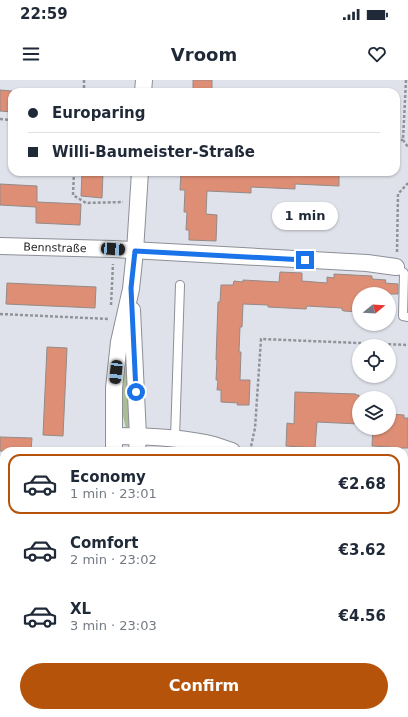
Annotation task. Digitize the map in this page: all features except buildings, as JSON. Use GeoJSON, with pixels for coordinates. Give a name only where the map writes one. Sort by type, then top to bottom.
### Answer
{"type":"FeatureCollection","features":[{"type":"Feature","properties":{"kind":"street"},"geometry":{"type":"LineString","coordinates":[[140,176],[131,288],[119,342],[114,388],[114,443],[137,443],[175,438],[220,447]]}},
{"type":"Feature","properties":{"kind":"street","name":"Bennstraße"},"geometry":{"type":"LineString","coordinates":[[0,246],[113,249],[366,263],[396,267]]}},
{"type":"Feature","properties":{"kind":"street"},"geometry":{"type":"LineString","coordinates":[[131,288],[137,443]]}},
{"type":"Feature","properties":{"kind":"lane"},"geometry":{"type":"LineString","coordinates":[[396,267],[404,273],[402,316],[408,316]]}},
{"type":"Feature","properties":{"kind":"lane"},"geometry":{"type":"LineString","coordinates":[[175,438],[180,285]]}},
{"type":"Feature","properties":{"kind":"path"},"geometry":{"type":"LineString","coordinates":[[406,80],[403,140],[408,147]]}},
{"type":"Feature","properties":{"kind":"path"},"geometry":{"type":"LineString","coordinates":[[74,176],[73,195],[86,203],[138,202]]}},
{"type":"Feature","properties":{"kind":"path"},"geometry":{"type":"LineString","coordinates":[[396,267],[398,194],[408,183]]}},
{"type":"Feature","properties":{"kind":"path"},"geometry":{"type":"LineString","coordinates":[[110,311],[113,249]]}},
{"type":"Feature","properties":{"kind":"path"},"geometry":{"type":"LineString","coordinates":[[0,314],[110,319]]}},
{"type":"Feature","properties":{"kind":"path"},"geometry":{"type":"LineString","coordinates":[[251,447],[255,428],[261,339],[408,345]]}},
{"type":"Feature","properties":{"kind":"green space"},"geometry":{"type":"Polygon","coordinates":[[[126,355],[129,427],[126,428],[123,416],[121,387],[126,355]]]}},
{"type":"Feature","properties":{"kind":"route"},"geometry":{"type":"LineString","coordinates":[[136,392],[131,288],[135,251],[305,260]]}}]}
